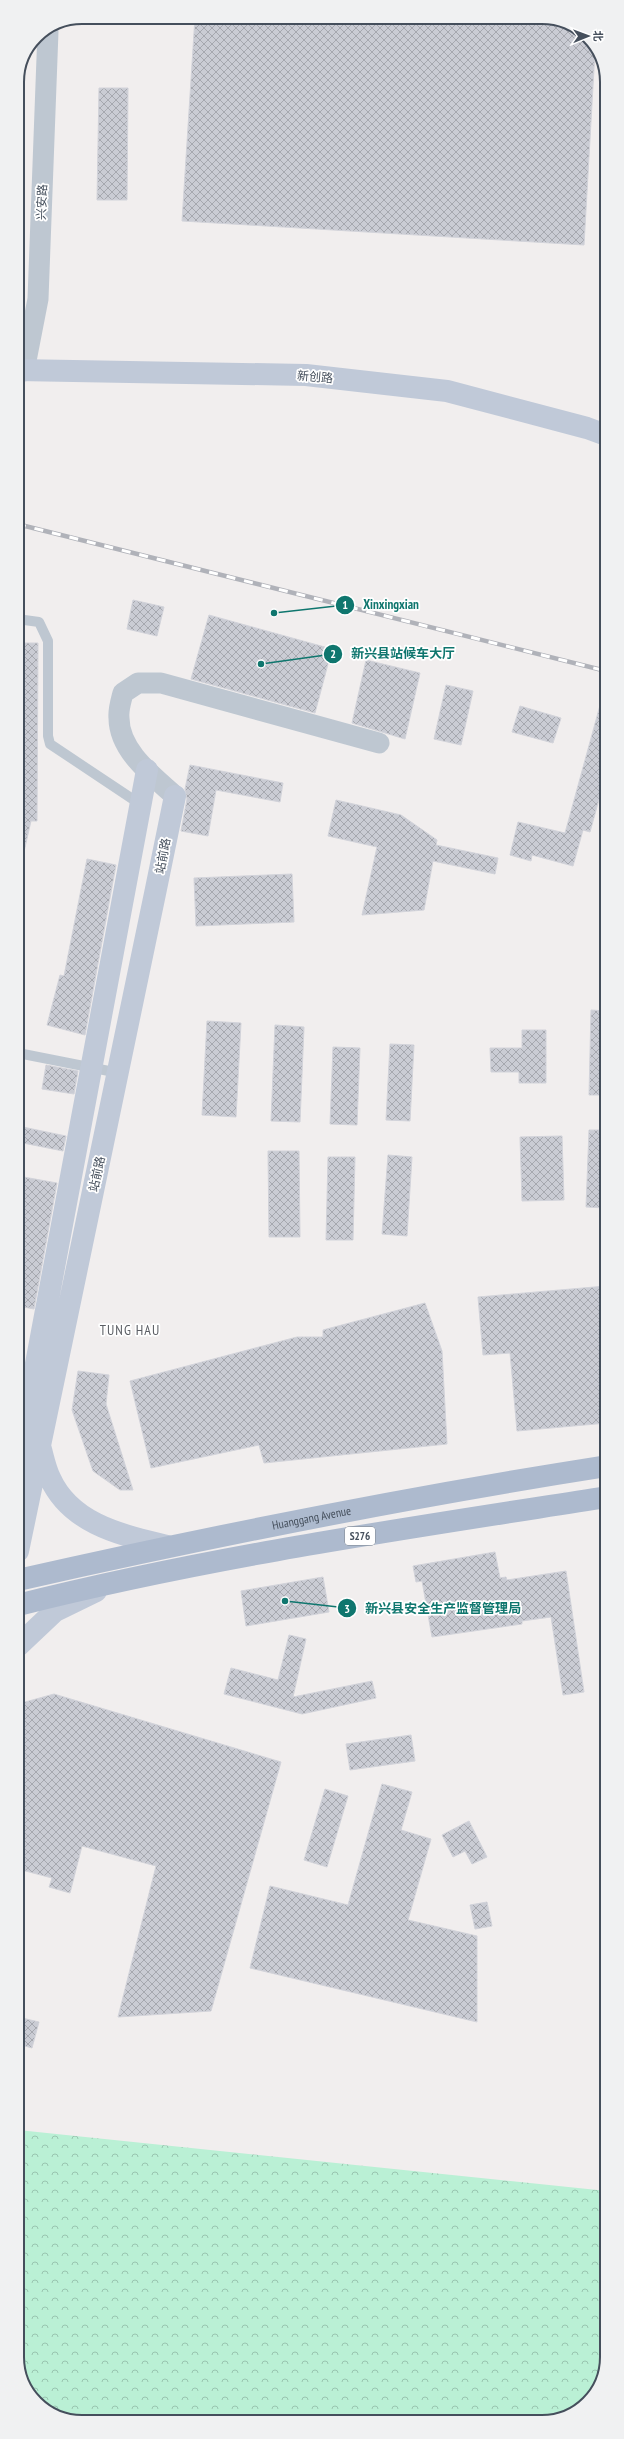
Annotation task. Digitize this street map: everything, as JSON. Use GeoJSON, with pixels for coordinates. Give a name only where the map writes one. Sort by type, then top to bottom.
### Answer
{"type":"FeatureCollection","features":[{"type":"Feature","properties":{"kind":"main road","name":"Huanggang Avenue"},"geometry":{"type":"LineString","coordinates":[[24,1579],[167,1546],[462,1489],[600,1467]]}},
{"type":"Feature","properties":{"kind":"main road","name":"S276"},"geometry":{"type":"LineString","coordinates":[[24,1604],[115,1581],[321,1542],[600,1498]]}},
{"type":"Feature","properties":{"kind":"street","name":"兴安路"},"geometry":{"type":"LineString","coordinates":[[24,354],[38,299],[48,36]]}},
{"type":"Feature","properties":{"kind":"street","name":"新创路"},"geometry":{"type":"LineString","coordinates":[[24,370],[314,376],[447,391],[587,428],[600,433]]}},
{"type":"Feature","properties":{"kind":"street"},"geometry":{"type":"LineString","coordinates":[[175,796],[147,770],[122,737],[118,717],[123,693],[138,683],[160,683],[379,743]]}},
{"type":"Feature","properties":{"kind":"street","name":"站前路"},"geometry":{"type":"LineString","coordinates":[[24,1428],[147,770]]}},
{"type":"Feature","properties":{"kind":"street","name":"站前路"},"geometry":{"type":"LineString","coordinates":[[24,1520],[39,1442],[119,1073],[175,796]]}},
{"type":"Feature","properties":{"kind":"street"},"geometry":{"type":"LineString","coordinates":[[39,1442],[50,1478],[61,1495],[74,1510],[94,1524],[114,1532],[167,1546]]}},
{"type":"Feature","properties":{"kind":"street"},"geometry":{"type":"LineString","coordinates":[[24,1640],[55,1611],[115,1581]]}},
{"type":"Feature","properties":{"kind":"lane"},"geometry":{"type":"LineString","coordinates":[[24,621],[38,622],[47,636],[48,736],[50,744],[140,804]]}},
{"type":"Feature","properties":{"kind":"lane"},"geometry":{"type":"LineString","coordinates":[[24,1054],[119,1073]]}},
{"type":"Feature","properties":{"kind":"green space"},"geometry":{"type":"Polygon","coordinates":[[[24,2131],[600,2190],[600,2357],[597,2376],[588,2392],[580,2401],[564,2411],[542,2415],[78,2415],[60,2411],[44,2401],[36,2392],[27,2376],[25,2369],[24,2131]]]}},
{"type":"Feature","properties":{"kind":"building"},"geometry":{"type":"Polygon","coordinates":[[[195,24],[546,24],[564,28],[568,30],[568,56],[594,56],[595,58],[584,245],[182,221],[195,24]]]}},
{"type":"Feature","properties":{"kind":"building"},"geometry":{"type":"Polygon","coordinates":[[[99,88],[128,88],[127,200],[97,200],[99,88]]]}},
{"type":"Feature","properties":{"kind":"building"},"geometry":{"type":"Polygon","coordinates":[[[133,600],[164,607],[157,636],[127,629],[133,600]]]}},
{"type":"Feature","properties":{"kind":"building"},"geometry":{"type":"Polygon","coordinates":[[[209,615],[332,649],[315,713],[191,679],[209,615]]]}},
{"type":"Feature","properties":{"kind":"building"},"geometry":{"type":"Polygon","coordinates":[[[24,643],[38,643],[37,821],[31,821],[24,852],[24,643]]]}},
{"type":"Feature","properties":{"kind":"building"},"geometry":{"type":"Polygon","coordinates":[[[366,660],[420,673],[405,739],[352,723],[366,660]]]}},
{"type":"Feature","properties":{"kind":"building"},"geometry":{"type":"Polygon","coordinates":[[[446,685],[473,691],[461,745],[434,739],[446,685]]]}},
{"type":"Feature","properties":{"kind":"building"},"geometry":{"type":"Polygon","coordinates":[[[600,705],[600,796],[590,832],[583,830],[573,866],[532,855],[531,861],[510,855],[518,822],[565,833],[600,705]]]}},
{"type":"Feature","properties":{"kind":"building"},"geometry":{"type":"Polygon","coordinates":[[[520,706],[561,718],[553,743],[512,732],[520,706]]]}},
{"type":"Feature","properties":{"kind":"building"},"geometry":{"type":"Polygon","coordinates":[[[190,765],[283,783],[280,802],[216,790],[208,836],[181,831],[187,799],[185,789],[190,765]]]}},
{"type":"Feature","properties":{"kind":"building"},"geometry":{"type":"Polygon","coordinates":[[[336,800],[401,815],[437,840],[436,845],[498,858],[495,874],[433,861],[424,910],[362,915],[377,847],[328,836],[336,800]]]}},
{"type":"Feature","properties":{"kind":"building"},"geometry":{"type":"Polygon","coordinates":[[[87,859],[116,865],[85,1035],[47,1025],[60,975],[64,976],[87,859]]]}},
{"type":"Feature","properties":{"kind":"building"},"geometry":{"type":"Polygon","coordinates":[[[292,874],[294,922],[196,926],[194,878],[292,874]]]}},
{"type":"Feature","properties":{"kind":"building"},"geometry":{"type":"Polygon","coordinates":[[[591,1010],[600,1011],[600,1095],[589,1095],[591,1010]]]}},
{"type":"Feature","properties":{"kind":"building"},"geometry":{"type":"Polygon","coordinates":[[[207,1021],[241,1023],[236,1117],[202,1115],[207,1021]]]}},
{"type":"Feature","properties":{"kind":"building"},"geometry":{"type":"Polygon","coordinates":[[[275,1025],[304,1027],[300,1122],[271,1121],[275,1025]]]}},
{"type":"Feature","properties":{"kind":"building"},"geometry":{"type":"Polygon","coordinates":[[[522,1030],[546,1030],[546,1083],[519,1083],[519,1072],[491,1072],[490,1048],[522,1048],[522,1030]]]}},
{"type":"Feature","properties":{"kind":"building"},"geometry":{"type":"Polygon","coordinates":[[[390,1044],[414,1045],[410,1121],[386,1120],[390,1044]]]}},
{"type":"Feature","properties":{"kind":"building"},"geometry":{"type":"Polygon","coordinates":[[[333,1047],[360,1048],[357,1125],[330,1124],[333,1047]]]}},
{"type":"Feature","properties":{"kind":"building"},"geometry":{"type":"Polygon","coordinates":[[[46,1065],[78,1071],[74,1094],[42,1089],[46,1065]]]}},
{"type":"Feature","properties":{"kind":"building"},"geometry":{"type":"Polygon","coordinates":[[[24,1127],[66,1136],[63,1151],[24,1143],[24,1127]]]}},
{"type":"Feature","properties":{"kind":"building"},"geometry":{"type":"Polygon","coordinates":[[[589,1130],[600,1130],[600,1208],[586,1207],[589,1130]]]}},
{"type":"Feature","properties":{"kind":"building"},"geometry":{"type":"Polygon","coordinates":[[[562,1136],[564,1200],[522,1201],[520,1137],[562,1136]]]}},
{"type":"Feature","properties":{"kind":"building"},"geometry":{"type":"Polygon","coordinates":[[[268,1151],[299,1151],[300,1237],[269,1237],[268,1151]]]}},
{"type":"Feature","properties":{"kind":"building"},"geometry":{"type":"Polygon","coordinates":[[[388,1155],[412,1157],[407,1236],[382,1234],[388,1155]]]}},
{"type":"Feature","properties":{"kind":"building"},"geometry":{"type":"Polygon","coordinates":[[[328,1157],[355,1157],[353,1240],[326,1240],[328,1157]]]}},
{"type":"Feature","properties":{"kind":"building"},"geometry":{"type":"Polygon","coordinates":[[[24,1177],[57,1183],[34,1309],[24,1307],[24,1177]]]}},
{"type":"Feature","properties":{"kind":"building"},"geometry":{"type":"Polygon","coordinates":[[[600,1287],[600,1424],[517,1431],[510,1353],[483,1355],[478,1297],[600,1287]]]}},
{"type":"Feature","properties":{"kind":"building"},"geometry":{"type":"Polygon","coordinates":[[[425,1303],[442,1351],[447,1444],[264,1463],[259,1445],[151,1468],[130,1381],[297,1337],[323,1337],[323,1330],[425,1303]]]}},
{"type":"Feature","properties":{"kind":"building"},"geometry":{"type":"Polygon","coordinates":[[[78,1371],[109,1375],[106,1404],[133,1490],[120,1490],[93,1471],[72,1410],[78,1371]]]}},
{"type":"Feature","properties":{"kind":"building"},"geometry":{"type":"Polygon","coordinates":[[[495,1552],[500,1578],[506,1577],[507,1580],[566,1571],[584,1692],[563,1695],[551,1617],[522,1621],[522,1624],[432,1637],[422,1581],[416,1582],[413,1566],[495,1552]]]}},
{"type":"Feature","properties":{"kind":"building"},"geometry":{"type":"Polygon","coordinates":[[[323,1577],[329,1612],[246,1626],[241,1591],[323,1577]]]}},
{"type":"Feature","properties":{"kind":"building"},"geometry":{"type":"Polygon","coordinates":[[[289,1635],[306,1639],[293,1697],[372,1681],[376,1698],[302,1714],[224,1694],[231,1668],[278,1680],[289,1635]]]}},
{"type":"Feature","properties":{"kind":"building"},"geometry":{"type":"Polygon","coordinates":[[[54,1694],[281,1762],[211,2011],[118,2017],[156,1866],[82,1846],[70,1893],[49,1887],[52,1878],[24,1871],[24,1702],[54,1694]]]}},
{"type":"Feature","properties":{"kind":"building"},"geometry":{"type":"Polygon","coordinates":[[[411,1735],[415,1761],[350,1770],[346,1744],[411,1735]]]}},
{"type":"Feature","properties":{"kind":"building"},"geometry":{"type":"Polygon","coordinates":[[[382,1784],[412,1792],[401,1830],[431,1839],[408,1920],[477,1936],[477,2022],[250,1968],[270,1886],[348,1905],[382,1784]]]}},
{"type":"Feature","properties":{"kind":"building"},"geometry":{"type":"Polygon","coordinates":[[[325,1789],[348,1796],[327,1867],[304,1860],[325,1789]]]}},
{"type":"Feature","properties":{"kind":"building"},"geometry":{"type":"Polygon","coordinates":[[[469,1821],[487,1857],[472,1864],[465,1851],[453,1857],[442,1835],[469,1821]]]}},
{"type":"Feature","properties":{"kind":"building"},"geometry":{"type":"Polygon","coordinates":[[[487,1902],[492,1926],[475,1929],[470,1905],[487,1902]]]}},
{"type":"Feature","properties":{"kind":"building"},"geometry":{"type":"Polygon","coordinates":[[[24,2018],[39,2022],[32,2048],[24,2046],[24,2018]]]}},
{"type":"Feature","properties":{"kind":"railway"},"geometry":{"type":"LineString","coordinates":[[24,526],[600,670]]}},
{"type":"Feature","properties":{"kind":"place","name":"Xinxingxian"},"geometry":{"type":"Point","coordinates":[274,613]}},
{"type":"Feature","properties":{"kind":"place","name":"新兴县站候车大厅"},"geometry":{"type":"Point","coordinates":[261,664]}},
{"type":"Feature","properties":{"kind":"place","name":"新兴县安全生产监督管理局"},"geometry":{"type":"Point","coordinates":[285,1601]}},
{"type":"Feature","properties":{"kind":"district","name":"TUNG HAU"},"geometry":{"type":"Point","coordinates":[130,1330]}}]}
